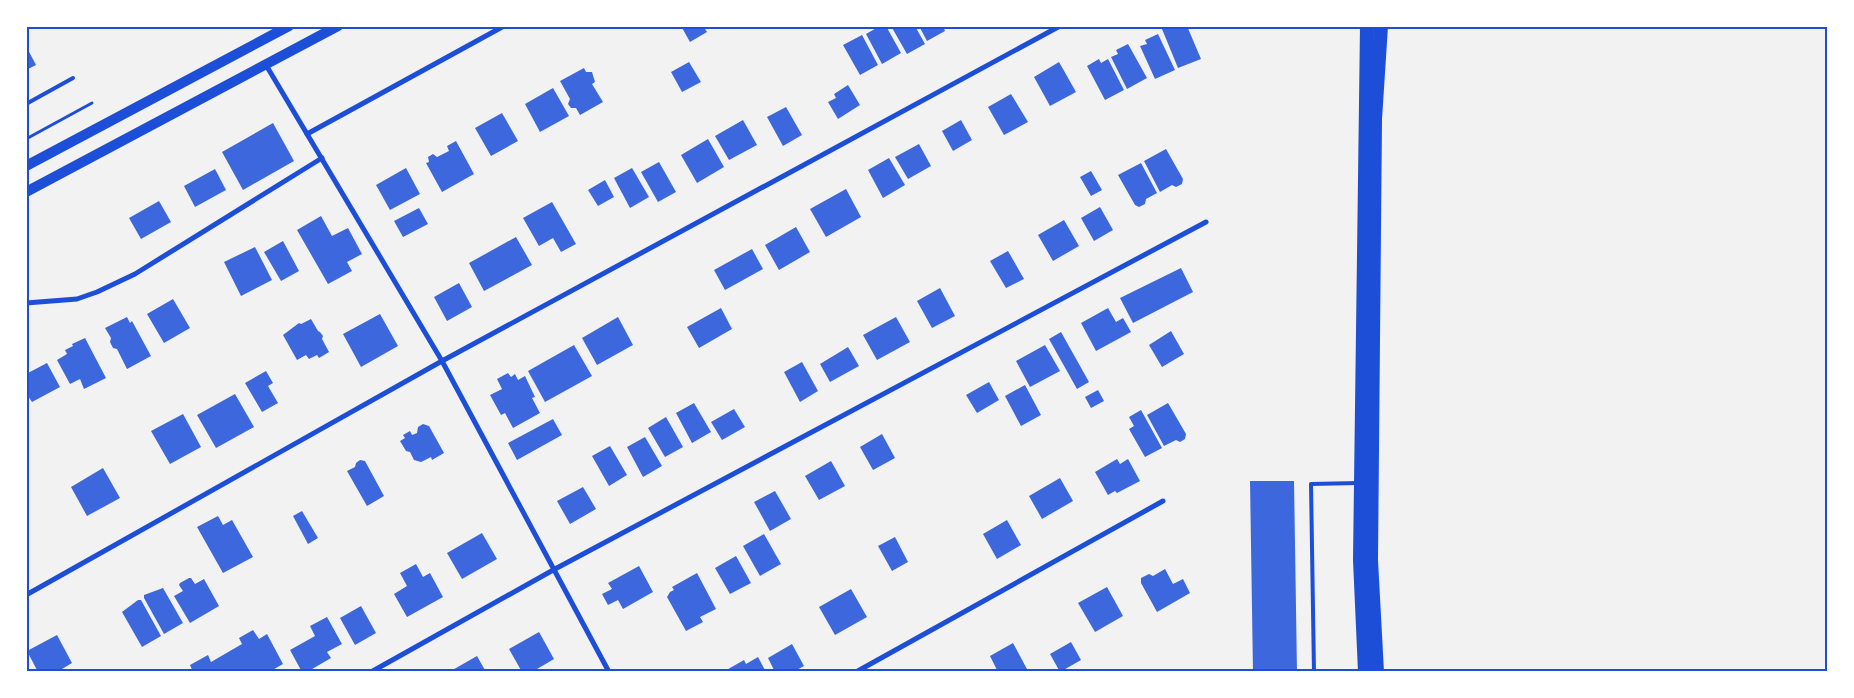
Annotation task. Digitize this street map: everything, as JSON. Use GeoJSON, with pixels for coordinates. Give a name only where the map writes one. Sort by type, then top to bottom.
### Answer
{"type":"FeatureCollection","features":[{"type":"Feature","properties":{"kind":"highway"},"geometry":{"type":"LineString","coordinates":[[1365,672],[1360,560],[1360,483],[1367,26]]}},
{"type":"Feature","properties":{"kind":"highway"},"geometry":{"type":"LineString","coordinates":[[1376,672],[1371,560],[1375,119],[1381,26]]}},
{"type":"Feature","properties":{"kind":"main road"},"geometry":{"type":"LineString","coordinates":[[26,166],[289,26]]}},
{"type":"Feature","properties":{"kind":"main road"},"geometry":{"type":"LineString","coordinates":[[26,192],[338,26]]}},
{"type":"Feature","properties":{"kind":"street"},"geometry":{"type":"LineString","coordinates":[[307,134],[504,26]]}},
{"type":"Feature","properties":{"kind":"street"},"geometry":{"type":"LineString","coordinates":[[26,595],[442,361],[1060,26]]}},
{"type":"Feature","properties":{"kind":"street"},"geometry":{"type":"LineString","coordinates":[[266,65],[442,361],[609,672]]}},
{"type":"Feature","properties":{"kind":"street"},"geometry":{"type":"LineString","coordinates":[[26,304],[76,299],[97,292],[135,274],[322,158]]}},
{"type":"Feature","properties":{"kind":"street"},"geometry":{"type":"LineString","coordinates":[[371,672],[555,569],[1206,222]]}},
{"type":"Feature","properties":{"kind":"street"},"geometry":{"type":"LineString","coordinates":[[856,672],[1164,501]]}},
{"type":"Feature","properties":{"kind":"lane"},"geometry":{"type":"LineString","coordinates":[[26,104],[73,78]]}},
{"type":"Feature","properties":{"kind":"lane"},"geometry":{"type":"LineString","coordinates":[[1314,672],[1311,484],[1360,483]]}},
{"type":"Feature","properties":{"kind":"path"},"geometry":{"type":"LineString","coordinates":[[26,139],[92,104]]}},
{"type":"Feature","properties":{"kind":"building"},"geometry":{"type":"Polygon","coordinates":[[[681,26],[703,26],[707,32],[690,42],[681,26]]]}},
{"type":"Feature","properties":{"kind":"building"},"geometry":{"type":"Polygon","coordinates":[[[880,26],[886,26],[901,53],[882,64],[866,34],[880,26]]]}},
{"type":"Feature","properties":{"kind":"building"},"geometry":{"type":"Polygon","coordinates":[[[891,26],[915,26],[925,44],[907,54],[891,26]]]}},
{"type":"Feature","properties":{"kind":"building"},"geometry":{"type":"Polygon","coordinates":[[[919,26],[943,26],[945,31],[927,41],[919,26]]]}},
{"type":"Feature","properties":{"kind":"building"},"geometry":{"type":"Polygon","coordinates":[[[1169,26],[1187,26],[1201,59],[1178,68],[1162,29],[1169,26]]]}},
{"type":"Feature","properties":{"kind":"building"},"geometry":{"type":"Polygon","coordinates":[[[1158,34],[1175,70],[1155,79],[1140,46],[1147,44],[1145,40],[1158,34]]]}},
{"type":"Feature","properties":{"kind":"building"},"geometry":{"type":"Polygon","coordinates":[[[862,35],[878,65],[860,75],[843,45],[862,35]]]}},
{"type":"Feature","properties":{"kind":"building"},"geometry":{"type":"Polygon","coordinates":[[[1128,44],[1147,78],[1127,89],[1111,57],[1118,54],[1116,50],[1128,44]]]}},
{"type":"Feature","properties":{"kind":"building"},"geometry":{"type":"Polygon","coordinates":[[[26,46],[36,65],[26,70],[26,46]]]}},
{"type":"Feature","properties":{"kind":"building"},"geometry":{"type":"Polygon","coordinates":[[[1099,59],[1101,63],[1108,59],[1124,90],[1105,100],[1087,66],[1099,59]]]}},
{"type":"Feature","properties":{"kind":"building"},"geometry":{"type":"Polygon","coordinates":[[[689,62],[701,82],[682,92],[671,72],[689,62]]]}},
{"type":"Feature","properties":{"kind":"building"},"geometry":{"type":"Polygon","coordinates":[[[1059,62],[1076,92],[1050,106],[1034,77],[1059,62]]]}},
{"type":"Feature","properties":{"kind":"building"},"geometry":{"type":"Polygon","coordinates":[[[584,68],[586,72],[592,72],[595,82],[592,84],[603,102],[580,115],[576,108],[571,108],[568,104],[570,99],[560,81],[584,68]]]}},
{"type":"Feature","properties":{"kind":"building"},"geometry":{"type":"Polygon","coordinates":[[[848,85],[860,105],[838,119],[828,102],[836,98],[834,94],[848,85]]]}},
{"type":"Feature","properties":{"kind":"building"},"geometry":{"type":"Polygon","coordinates":[[[553,88],[569,116],[540,132],[525,104],[553,88]]]}},
{"type":"Feature","properties":{"kind":"building"},"geometry":{"type":"Polygon","coordinates":[[[1011,94],[1028,122],[1004,135],[988,107],[1011,94]]]}},
{"type":"Feature","properties":{"kind":"building"},"geometry":{"type":"Polygon","coordinates":[[[786,107],[802,135],[783,146],[767,117],[786,107]]]}},
{"type":"Feature","properties":{"kind":"building"},"geometry":{"type":"Polygon","coordinates":[[[502,113],[518,141],[491,156],[475,128],[502,113]]]}},
{"type":"Feature","properties":{"kind":"building"},"geometry":{"type":"Polygon","coordinates":[[[743,120],[757,145],[729,160],[715,136],[743,120]]]}},
{"type":"Feature","properties":{"kind":"building"},"geometry":{"type":"Polygon","coordinates":[[[961,120],[972,140],[953,151],[942,131],[961,120]]]}},
{"type":"Feature","properties":{"kind":"building"},"geometry":{"type":"Polygon","coordinates":[[[273,123],[294,161],[243,190],[222,152],[273,123]]]}},
{"type":"Feature","properties":{"kind":"building"},"geometry":{"type":"Polygon","coordinates":[[[708,139],[724,167],[697,183],[681,155],[708,139]]]}},
{"type":"Feature","properties":{"kind":"building"},"geometry":{"type":"Polygon","coordinates":[[[456,141],[474,174],[442,192],[426,163],[429,162],[428,157],[433,154],[437,157],[449,151],[447,146],[456,141]]]}},
{"type":"Feature","properties":{"kind":"building"},"geometry":{"type":"Polygon","coordinates":[[[919,144],[931,166],[908,179],[895,157],[919,144]]]}},
{"type":"Feature","properties":{"kind":"building"},"geometry":{"type":"Polygon","coordinates":[[[1166,149],[1183,179],[1182,184],[1176,187],[1172,185],[1160,192],[1144,161],[1166,149]]]}},
{"type":"Feature","properties":{"kind":"building"},"geometry":{"type":"Polygon","coordinates":[[[889,158],[905,185],[883,198],[868,170],[889,158]]]}},
{"type":"Feature","properties":{"kind":"building"},"geometry":{"type":"Polygon","coordinates":[[[659,162],[676,192],[658,202],[641,172],[659,162]]]}},
{"type":"Feature","properties":{"kind":"building"},"geometry":{"type":"Polygon","coordinates":[[[1141,163],[1157,193],[1146,199],[1145,204],[1139,207],[1135,205],[1118,175],[1141,163]]]}},
{"type":"Feature","properties":{"kind":"building"},"geometry":{"type":"Polygon","coordinates":[[[406,168],[420,194],[390,210],[376,185],[406,168]]]}},
{"type":"Feature","properties":{"kind":"building"},"geometry":{"type":"Polygon","coordinates":[[[632,168],[649,197],[630,208],[614,178],[632,168]]]}},
{"type":"Feature","properties":{"kind":"building"},"geometry":{"type":"Polygon","coordinates":[[[215,169],[226,190],[195,207],[184,186],[215,169]]]}},
{"type":"Feature","properties":{"kind":"building"},"geometry":{"type":"Polygon","coordinates":[[[1091,171],[1102,190],[1091,196],[1080,177],[1091,171]]]}},
{"type":"Feature","properties":{"kind":"building"},"geometry":{"type":"Polygon","coordinates":[[[605,180],[614,197],[598,206],[588,190],[605,180]]]}},
{"type":"Feature","properties":{"kind":"building"},"geometry":{"type":"Polygon","coordinates":[[[846,189],[861,217],[826,237],[810,209],[846,189]]]}},
{"type":"Feature","properties":{"kind":"building"},"geometry":{"type":"Polygon","coordinates":[[[159,201],[171,222],[141,239],[129,218],[159,201]]]}},
{"type":"Feature","properties":{"kind":"building"},"geometry":{"type":"Polygon","coordinates":[[[552,202],[576,244],[561,252],[553,238],[539,246],[523,218],[552,202]]]}},
{"type":"Feature","properties":{"kind":"building"},"geometry":{"type":"Polygon","coordinates":[[[1100,207],[1113,230],[1094,241],[1081,218],[1100,207]]]}},
{"type":"Feature","properties":{"kind":"building"},"geometry":{"type":"Polygon","coordinates":[[[419,208],[428,224],[403,237],[394,221],[419,208]]]}},
{"type":"Feature","properties":{"kind":"building"},"geometry":{"type":"Polygon","coordinates":[[[321,216],[332,236],[348,228],[362,254],[347,262],[352,271],[328,284],[297,230],[321,216]]]}},
{"type":"Feature","properties":{"kind":"building"},"geometry":{"type":"Polygon","coordinates":[[[1064,220],[1079,246],[1053,261],[1038,235],[1064,220]]]}},
{"type":"Feature","properties":{"kind":"building"},"geometry":{"type":"Polygon","coordinates":[[[796,227],[810,252],[779,270],[765,245],[796,227]]]}},
{"type":"Feature","properties":{"kind":"building"},"geometry":{"type":"Polygon","coordinates":[[[516,237],[532,265],[484,291],[469,263],[516,237]]]}},
{"type":"Feature","properties":{"kind":"building"},"geometry":{"type":"Polygon","coordinates":[[[283,241],[299,271],[281,281],[264,252],[283,241]]]}},
{"type":"Feature","properties":{"kind":"building"},"geometry":{"type":"Polygon","coordinates":[[[255,247],[272,280],[241,296],[224,262],[255,247]]]}},
{"type":"Feature","properties":{"kind":"building"},"geometry":{"type":"Polygon","coordinates":[[[752,249],[763,269],[725,290],[714,270],[752,249]]]}},
{"type":"Feature","properties":{"kind":"building"},"geometry":{"type":"Polygon","coordinates":[[[1008,251],[1024,279],[1006,288],[990,261],[1008,251]]]}},
{"type":"Feature","properties":{"kind":"building"},"geometry":{"type":"Polygon","coordinates":[[[1181,268],[1193,292],[1133,323],[1120,298],[1181,268]]]}},
{"type":"Feature","properties":{"kind":"building"},"geometry":{"type":"Polygon","coordinates":[[[459,283],[472,307],[447,321],[434,297],[459,283]]]}},
{"type":"Feature","properties":{"kind":"building"},"geometry":{"type":"Polygon","coordinates":[[[940,288],[955,316],[932,328],[917,301],[940,288]]]}},
{"type":"Feature","properties":{"kind":"building"},"geometry":{"type":"Polygon","coordinates":[[[173,299],[190,328],[164,343],[147,314],[173,299]]]}},
{"type":"Feature","properties":{"kind":"building"},"geometry":{"type":"Polygon","coordinates":[[[721,308],[732,329],[699,348],[687,327],[721,308]]]}},
{"type":"Feature","properties":{"kind":"building"},"geometry":{"type":"Polygon","coordinates":[[[1108,308],[1116,322],[1123,318],[1131,332],[1096,351],[1081,323],[1108,308]]]}},
{"type":"Feature","properties":{"kind":"building"},"geometry":{"type":"Polygon","coordinates":[[[380,314],[398,346],[361,367],[343,334],[380,314]]]}},
{"type":"Feature","properties":{"kind":"building"},"geometry":{"type":"Polygon","coordinates":[[[127,317],[130,323],[132,321],[151,356],[127,369],[117,349],[113,348],[110,342],[111,338],[105,328],[127,317]]]}},
{"type":"Feature","properties":{"kind":"building"},"geometry":{"type":"Polygon","coordinates":[[[618,317],[633,345],[597,365],[582,338],[618,317]]]}},
{"type":"Feature","properties":{"kind":"building"},"geometry":{"type":"Polygon","coordinates":[[[896,317],[910,342],[877,360],[863,335],[896,317]]]}},
{"type":"Feature","properties":{"kind":"building"},"geometry":{"type":"Polygon","coordinates":[[[311,319],[323,336],[322,339],[329,352],[319,358],[317,355],[309,359],[306,355],[297,360],[283,335],[299,323],[301,324],[311,319]]]}},
{"type":"Feature","properties":{"kind":"building"},"geometry":{"type":"Polygon","coordinates":[[[1171,331],[1184,354],[1162,367],[1149,345],[1171,331]]]}},
{"type":"Feature","properties":{"kind":"building"},"geometry":{"type":"Polygon","coordinates":[[[1061,332],[1089,382],[1077,389],[1049,339],[1061,332]]]}},
{"type":"Feature","properties":{"kind":"building"},"geometry":{"type":"Polygon","coordinates":[[[85,338],[106,378],[84,389],[80,379],[70,384],[57,360],[67,354],[65,350],[73,346],[72,344],[85,338]]]}},
{"type":"Feature","properties":{"kind":"building"},"geometry":{"type":"Polygon","coordinates":[[[574,345],[592,376],[545,402],[528,371],[574,345]]]}},
{"type":"Feature","properties":{"kind":"building"},"geometry":{"type":"Polygon","coordinates":[[[1045,345],[1060,371],[1030,387],[1016,361],[1045,345]]]}},
{"type":"Feature","properties":{"kind":"building"},"geometry":{"type":"Polygon","coordinates":[[[848,347],[859,366],[830,382],[820,364],[848,347]]]}},
{"type":"Feature","properties":{"kind":"building"},"geometry":{"type":"Polygon","coordinates":[[[802,362],[818,391],[800,402],[784,372],[802,362]]]}},
{"type":"Feature","properties":{"kind":"building"},"geometry":{"type":"Polygon","coordinates":[[[47,363],[60,387],[32,402],[26,393],[26,374],[47,363]]]}},
{"type":"Feature","properties":{"kind":"building"},"geometry":{"type":"Polygon","coordinates":[[[266,371],[273,383],[268,386],[278,403],[262,412],[245,383],[266,371]]]}},
{"type":"Feature","properties":{"kind":"building"},"geometry":{"type":"Polygon","coordinates":[[[508,373],[511,377],[515,374],[518,380],[525,376],[535,397],[532,398],[540,413],[513,428],[505,413],[501,415],[490,395],[502,389],[497,379],[508,373]]]}},
{"type":"Feature","properties":{"kind":"building"},"geometry":{"type":"Polygon","coordinates":[[[989,382],[999,400],[977,413],[966,395],[989,382]]]}},
{"type":"Feature","properties":{"kind":"building"},"geometry":{"type":"Polygon","coordinates":[[[1025,385],[1041,415],[1021,426],[1005,396],[1025,385]]]}},
{"type":"Feature","properties":{"kind":"building"},"geometry":{"type":"Polygon","coordinates":[[[1098,390],[1104,401],[1091,408],[1085,397],[1098,390]]]}},
{"type":"Feature","properties":{"kind":"building"},"geometry":{"type":"Polygon","coordinates":[[[235,394],[254,427],[216,448],[197,415],[235,394]]]}},
{"type":"Feature","properties":{"kind":"building"},"geometry":{"type":"Polygon","coordinates":[[[694,403],[711,432],[692,443],[676,413],[694,403]]]}},
{"type":"Feature","properties":{"kind":"building"},"geometry":{"type":"Polygon","coordinates":[[[1168,403],[1186,434],[1185,439],[1180,442],[1176,440],[1164,446],[1147,415],[1168,403]]]}},
{"type":"Feature","properties":{"kind":"building"},"geometry":{"type":"Polygon","coordinates":[[[734,409],[745,427],[722,440],[711,422],[734,409]]]}},
{"type":"Feature","properties":{"kind":"building"},"geometry":{"type":"Polygon","coordinates":[[[1141,410],[1162,448],[1145,457],[1129,429],[1134,426],[1129,417],[1141,410]]]}},
{"type":"Feature","properties":{"kind":"building"},"geometry":{"type":"Polygon","coordinates":[[[183,414],[201,447],[170,464],[151,431],[183,414]]]}},
{"type":"Feature","properties":{"kind":"building"},"geometry":{"type":"Polygon","coordinates":[[[666,417],[683,447],[665,457],[648,428],[666,417]]]}},
{"type":"Feature","properties":{"kind":"building"},"geometry":{"type":"Polygon","coordinates":[[[553,419],[562,435],[517,460],[508,443],[553,419]]]}},
{"type":"Feature","properties":{"kind":"building"},"geometry":{"type":"Polygon","coordinates":[[[423,424],[429,426],[444,453],[432,460],[431,457],[421,462],[414,460],[410,452],[406,451],[400,441],[405,438],[403,435],[410,431],[412,435],[417,433],[418,427],[423,424]]]}},
{"type":"Feature","properties":{"kind":"building"},"geometry":{"type":"Polygon","coordinates":[[[882,434],[895,458],[873,470],[860,447],[882,434]]]}},
{"type":"Feature","properties":{"kind":"building"},"geometry":{"type":"Polygon","coordinates":[[[645,437],[662,466],[643,477],[627,447],[645,437]]]}},
{"type":"Feature","properties":{"kind":"building"},"geometry":{"type":"Polygon","coordinates":[[[610,446],[627,475],[609,486],[592,456],[610,446]]]}},
{"type":"Feature","properties":{"kind":"building"},"geometry":{"type":"Polygon","coordinates":[[[1117,459],[1120,464],[1128,459],[1140,481],[1117,493],[1115,491],[1108,495],[1095,472],[1117,459]]]}},
{"type":"Feature","properties":{"kind":"building"},"geometry":{"type":"Polygon","coordinates":[[[360,460],[365,461],[384,496],[367,506],[347,471],[355,467],[356,463],[360,460]]]}},
{"type":"Feature","properties":{"kind":"building"},"geometry":{"type":"Polygon","coordinates":[[[831,461],[845,486],[819,500],[805,476],[831,461]]]}},
{"type":"Feature","properties":{"kind":"building"},"geometry":{"type":"Polygon","coordinates":[[[103,468],[120,498],[87,516],[71,487],[103,468]]]}},
{"type":"Feature","properties":{"kind":"building"},"geometry":{"type":"Polygon","coordinates":[[[1060,478],[1073,501],[1042,519],[1029,496],[1060,478]]]}},
{"type":"Feature","properties":{"kind":"building"},"geometry":{"type":"Polygon","coordinates":[[[1250,481],[1294,481],[1297,672],[1253,672],[1250,481]]]}},
{"type":"Feature","properties":{"kind":"building"},"geometry":{"type":"Polygon","coordinates":[[[583,487],[596,509],[570,524],[557,501],[583,487]]]}},
{"type":"Feature","properties":{"kind":"building"},"geometry":{"type":"Polygon","coordinates":[[[775,491],[791,519],[770,531],[754,502],[775,491]]]}},
{"type":"Feature","properties":{"kind":"building"},"geometry":{"type":"Polygon","coordinates":[[[302,511],[318,538],[308,544],[293,516],[302,511]]]}},
{"type":"Feature","properties":{"kind":"building"},"geometry":{"type":"Polygon","coordinates":[[[218,516],[223,525],[232,520],[253,557],[223,573],[197,527],[218,516]]]}},
{"type":"Feature","properties":{"kind":"building"},"geometry":{"type":"Polygon","coordinates":[[[1007,520],[1021,545],[997,559],[983,534],[1007,520]]]}},
{"type":"Feature","properties":{"kind":"building"},"geometry":{"type":"Polygon","coordinates":[[[482,533],[497,559],[462,579],[447,553],[482,533]]]}},
{"type":"Feature","properties":{"kind":"building"},"geometry":{"type":"Polygon","coordinates":[[[764,534],[781,564],[760,576],[743,546],[764,534]]]}},
{"type":"Feature","properties":{"kind":"building"},"geometry":{"type":"Polygon","coordinates":[[[895,537],[908,562],[892,571],[878,546],[895,537]]]}},
{"type":"Feature","properties":{"kind":"building"},"geometry":{"type":"Polygon","coordinates":[[[736,556],[751,583],[730,594],[715,568],[736,556]]]}},
{"type":"Feature","properties":{"kind":"building"},"geometry":{"type":"Polygon","coordinates":[[[416,564],[423,577],[430,573],[443,597],[407,617],[394,594],[407,586],[400,573],[416,564]]]}},
{"type":"Feature","properties":{"kind":"building"},"geometry":{"type":"Polygon","coordinates":[[[639,566],[653,592],[623,609],[618,600],[608,605],[602,594],[612,589],[608,583],[639,566]]]}},
{"type":"Feature","properties":{"kind":"building"},"geometry":{"type":"Polygon","coordinates":[[[1165,569],[1173,584],[1183,579],[1190,593],[1157,612],[1141,583],[1141,578],[1149,574],[1153,576],[1165,569]]]}},
{"type":"Feature","properties":{"kind":"building"},"geometry":{"type":"Polygon","coordinates":[[[697,573],[716,609],[700,617],[703,622],[686,631],[667,597],[674,590],[672,587],[697,573]]]}},
{"type":"Feature","properties":{"kind":"building"},"geometry":{"type":"Polygon","coordinates":[[[189,578],[195,584],[204,579],[219,606],[190,623],[174,596],[183,591],[179,585],[180,583],[189,578]]]}},
{"type":"Feature","properties":{"kind":"building"},"geometry":{"type":"Polygon","coordinates":[[[1107,587],[1123,616],[1095,632],[1078,603],[1107,587]]]}},
{"type":"Feature","properties":{"kind":"building"},"geometry":{"type":"Polygon","coordinates":[[[163,588],[183,623],[164,634],[144,598],[144,595],[163,588]]]}},
{"type":"Feature","properties":{"kind":"building"},"geometry":{"type":"Polygon","coordinates":[[[851,589],[867,617],[835,635],[819,607],[851,589]]]}},
{"type":"Feature","properties":{"kind":"building"},"geometry":{"type":"Polygon","coordinates":[[[138,600],[141,600],[161,636],[142,647],[122,612],[138,600]]]}},
{"type":"Feature","properties":{"kind":"building"},"geometry":{"type":"Polygon","coordinates":[[[361,606],[376,633],[355,645],[340,618],[361,606]]]}},
{"type":"Feature","properties":{"kind":"building"},"geometry":{"type":"Polygon","coordinates":[[[327,617],[342,644],[327,652],[331,658],[307,672],[302,672],[290,650],[315,636],[310,626],[327,617]]]}},
{"type":"Feature","properties":{"kind":"building"},"geometry":{"type":"Polygon","coordinates":[[[253,630],[259,639],[267,634],[283,664],[269,672],[249,672],[248,670],[244,672],[193,672],[190,665],[208,655],[211,662],[242,644],[239,638],[253,630]]]}},
{"type":"Feature","properties":{"kind":"building"},"geometry":{"type":"Polygon","coordinates":[[[539,632],[554,659],[532,672],[522,672],[509,649],[539,632]]]}},
{"type":"Feature","properties":{"kind":"building"},"geometry":{"type":"Polygon","coordinates":[[[57,635],[72,663],[57,672],[38,672],[27,651],[57,635]]]}},
{"type":"Feature","properties":{"kind":"building"},"geometry":{"type":"Polygon","coordinates":[[[1071,642],[1081,660],[1060,672],[1050,654],[1071,642]]]}},
{"type":"Feature","properties":{"kind":"building"},"geometry":{"type":"Polygon","coordinates":[[[1013,643],[1028,671],[998,672],[990,656],[1013,643]]]}},
{"type":"Feature","properties":{"kind":"building"},"geometry":{"type":"Polygon","coordinates":[[[792,644],[804,666],[793,672],[775,672],[768,658],[792,644]]]}},
{"type":"Feature","properties":{"kind":"building"},"geometry":{"type":"Polygon","coordinates":[[[477,656],[486,672],[449,672],[477,656]]]}},
{"type":"Feature","properties":{"kind":"building"},"geometry":{"type":"Polygon","coordinates":[[[758,657],[766,672],[723,672],[744,660],[746,664],[758,657]]]}}]}
